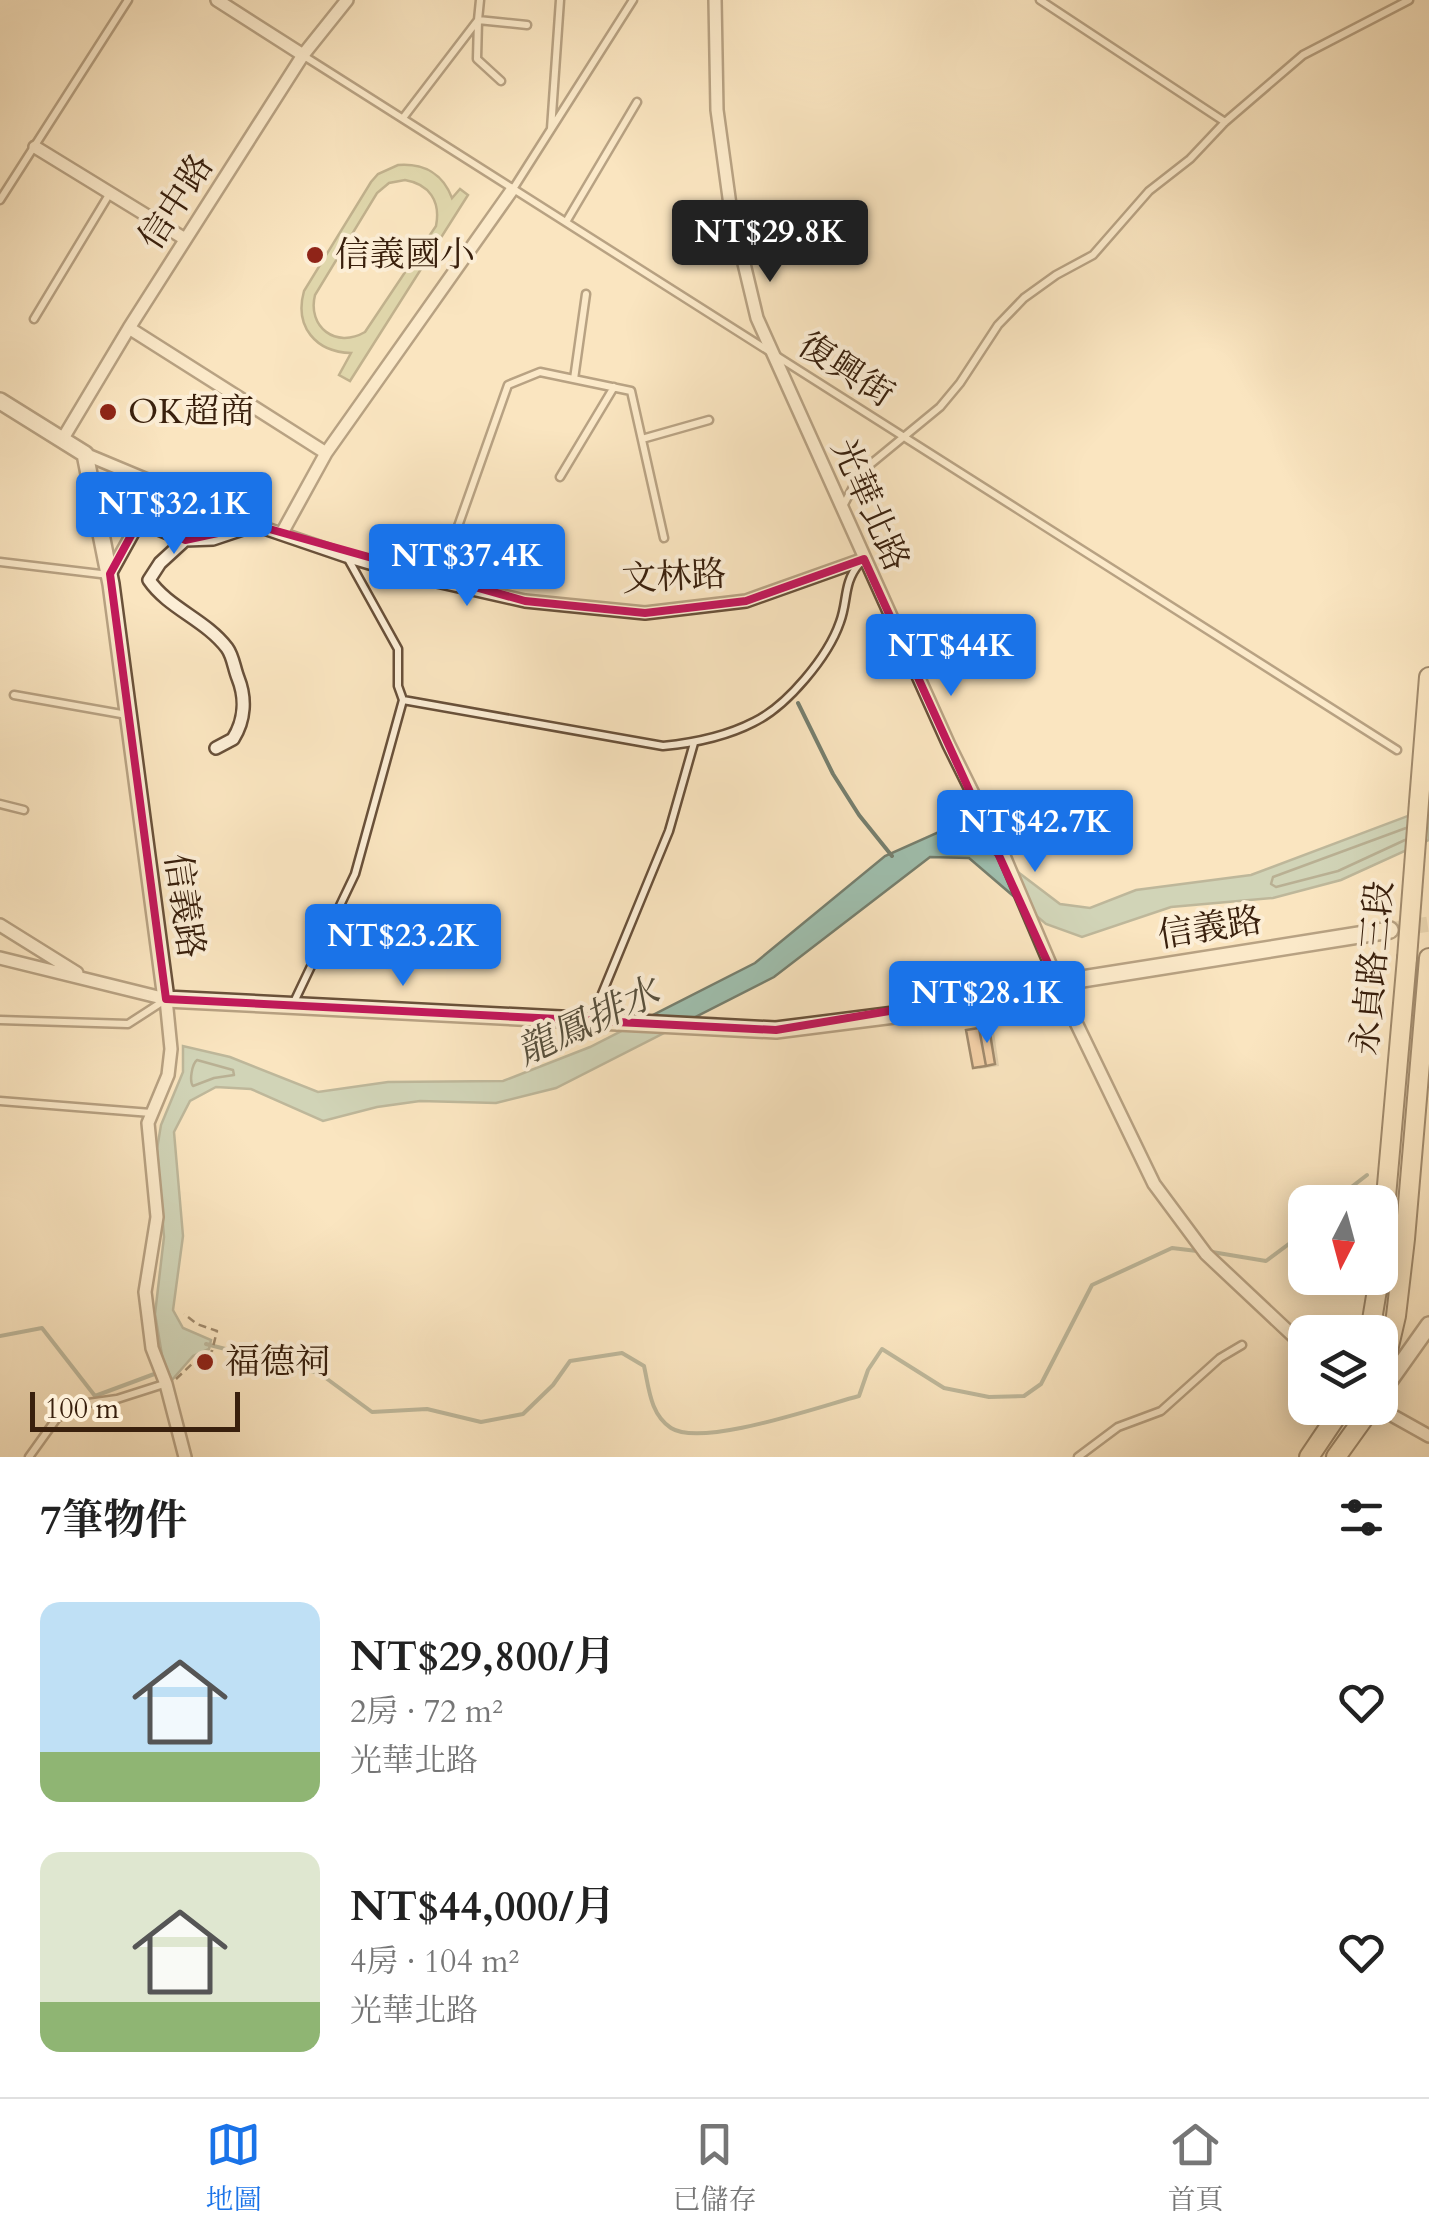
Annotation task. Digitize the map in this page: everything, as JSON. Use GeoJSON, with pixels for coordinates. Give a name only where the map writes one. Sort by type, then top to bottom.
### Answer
{"type":"FeatureCollection","features":[{"type":"Feature","properties":{"kind":"main road","name":"永貞路三段"},"geometry":{"type":"LineString","coordinates":[[1387,1185],[1429,677]]}},
{"type":"Feature","properties":{"kind":"main road","name":"永貞路三段"},"geometry":{"type":"LineString","coordinates":[[1396,1315],[1429,958]]}},
{"type":"Feature","properties":{"kind":"main road"},"geometry":{"type":"LineString","coordinates":[[1309,1457],[1331,1425]]}},
{"type":"Feature","properties":{"kind":"main road"},"geometry":{"type":"LineString","coordinates":[[1336,1457],[1359,1425]]}},
{"type":"Feature","properties":{"kind":"street","name":"信中路"},"geometry":{"type":"LineString","coordinates":[[62,440],[303,55],[346,0]]}},
{"type":"Feature","properties":{"kind":"street","name":"光華北路"},"geometry":{"type":"LineString","coordinates":[[715,0],[717,110],[730,205],[756,318],[949,746],[1004,856],[1057,982],[1154,1184],[1206,1254],[1288,1331]]}},
{"type":"Feature","properties":{"kind":"street","name":"復興街"},"geometry":{"type":"LineString","coordinates":[[220,1],[303,55]]}},
{"type":"Feature","properties":{"kind":"street"},"geometry":{"type":"LineString","coordinates":[[35,147],[185,239]]}},
{"type":"Feature","properties":{"kind":"street"},"geometry":{"type":"LineString","coordinates":[[282,533],[326,453],[512,190]]}},
{"type":"Feature","properties":{"kind":"street"},"geometry":{"type":"LineString","coordinates":[[129,328],[326,453]]}},
{"type":"Feature","properties":{"kind":"street"},"geometry":{"type":"LineString","coordinates":[[0,400],[85,454]]}},
{"type":"Feature","properties":{"kind":"street","name":"文林路"},"geometry":{"type":"LineString","coordinates":[[85,454],[256,525],[346,556],[525,601],[644,613],[746,600],[864,558]]}},
{"type":"Feature","properties":{"kind":"street","name":"信義路"},"geometry":{"type":"LineString","coordinates":[[85,454],[110,574],[166,999],[776,1030],[910,1013],[1057,982],[1390,930]]}},
{"type":"Feature","properties":{"kind":"street"},"geometry":{"type":"LineString","coordinates":[[110,574],[160,484]]}},
{"type":"Feature","properties":{"kind":"street"},"geometry":{"type":"LineString","coordinates":[[96,503],[186,540],[213,539],[256,525]]}},
{"type":"Feature","properties":{"kind":"street"},"geometry":{"type":"LineString","coordinates":[[186,540],[160,563],[149,580],[162,596],[178,605],[230,652],[243,693],[242,714],[233,739],[216,748]]}},
{"type":"Feature","properties":{"kind":"street"},"geometry":{"type":"LineString","coordinates":[[0,924],[83,977]]}},
{"type":"Feature","properties":{"kind":"street"},"geometry":{"type":"LineString","coordinates":[[0,958],[166,999],[171,1048],[168,1074],[148,1123],[157,1217],[146,1292],[152,1348],[185,1457]]}},
{"type":"Feature","properties":{"kind":"street"},"geometry":{"type":"LineString","coordinates":[[1398,1369],[1429,1325]]}},
{"type":"Feature","properties":{"kind":"street"},"geometry":{"type":"LineString","coordinates":[[1398,1419],[1429,1436]]}},
{"type":"Feature","properties":{"kind":"lane"},"geometry":{"type":"LineString","coordinates":[[0,200],[128,0]]}},
{"type":"Feature","properties":{"kind":"lane"},"geometry":{"type":"LineString","coordinates":[[480,0],[477,59],[501,80]]}},
{"type":"Feature","properties":{"kind":"lane"},"geometry":{"type":"LineString","coordinates":[[551,130],[560,0]]}},
{"type":"Feature","properties":{"kind":"lane"},"geometry":{"type":"LineString","coordinates":[[512,190],[633,0]]}},
{"type":"Feature","properties":{"kind":"lane"},"geometry":{"type":"LineString","coordinates":[[1040,0],[1224,122]]}},
{"type":"Feature","properties":{"kind":"lane"},"geometry":{"type":"LineString","coordinates":[[841,510],[861,472],[940,406],[960,383],[998,324],[1024,298],[1094,255],[1149,191],[1190,159],[1224,122],[1303,55],[1409,0]]}},
{"type":"Feature","properties":{"kind":"lane"},"geometry":{"type":"LineString","coordinates":[[478,20],[527,25]]}},
{"type":"Feature","properties":{"kind":"lane"},"geometry":{"type":"LineString","coordinates":[[402,118],[478,20]]}},
{"type":"Feature","properties":{"kind":"lane","name":"復興街"},"geometry":{"type":"LineString","coordinates":[[303,55],[1397,750]]}},
{"type":"Feature","properties":{"kind":"lane"},"geometry":{"type":"LineString","coordinates":[[566,222],[637,102]]}},
{"type":"Feature","properties":{"kind":"lane"},"geometry":{"type":"LineString","coordinates":[[34,319],[110,193]]}},
{"type":"Feature","properties":{"kind":"lane"},"geometry":{"type":"LineString","coordinates":[[574,379],[586,294]]}},
{"type":"Feature","properties":{"kind":"lane"},"geometry":{"type":"LineString","coordinates":[[438,581],[508,386],[540,372],[631,391],[664,538]]}},
{"type":"Feature","properties":{"kind":"lane"},"geometry":{"type":"LineString","coordinates":[[560,476],[614,387]]}},
{"type":"Feature","properties":{"kind":"lane"},"geometry":{"type":"LineString","coordinates":[[642,439],[709,420]]}},
{"type":"Feature","properties":{"kind":"lane"},"geometry":{"type":"LineString","coordinates":[[292,1008],[355,874],[403,700],[398,686],[398,649],[346,556]]}},
{"type":"Feature","properties":{"kind":"lane"},"geometry":{"type":"LineString","coordinates":[[403,700],[664,746],[694,744],[756,722],[794,690],[817,664],[840,622],[848,578],[864,558]]}},
{"type":"Feature","properties":{"kind":"lane"},"geometry":{"type":"LineString","coordinates":[[0,562],[110,574]]}},
{"type":"Feature","properties":{"kind":"lane"},"geometry":{"type":"LineString","coordinates":[[14,695],[128,716]]}},
{"type":"Feature","properties":{"kind":"lane"},"geometry":{"type":"LineString","coordinates":[[591,1019],[670,831],[694,744]]}},
{"type":"Feature","properties":{"kind":"lane"},"geometry":{"type":"LineString","coordinates":[[0,804],[24,810]]}},
{"type":"Feature","properties":{"kind":"lane"},"geometry":{"type":"LineString","coordinates":[[0,1020],[128,1024],[166,999]]}},
{"type":"Feature","properties":{"kind":"lane"},"geometry":{"type":"LineString","coordinates":[[0,1101],[152,1113]]}},
{"type":"Feature","properties":{"kind":"lane"},"geometry":{"type":"LineString","coordinates":[[1078,1457],[1118,1427],[1161,1411],[1220,1358],[1242,1346]]}},
{"type":"Feature","properties":{"kind":"lane"},"geometry":{"type":"LineString","coordinates":[[29,1457],[57,1418],[82,1404],[117,1399],[163,1376]]}},
{"type":"Feature","properties":{"kind":"path"},"geometry":{"type":"LineString","coordinates":[[163,1376],[180,1377],[194,1361],[212,1351],[216,1330],[197,1324],[184,1314]]}},
{"type":"Feature","properties":{"kind":"highlighted area"},"geometry":{"type":"Polygon","coordinates":[[[140,519],[185,540],[255,525],[525,601],[645,613],[746,601],[864,559],[1057,983],[776,1030],[166,999],[110,574],[140,519]]]}},
{"type":"Feature","properties":{"kind":"green space"},"geometry":{"type":"Polygon","coordinates":[[[398,165],[416,166],[438,176],[452,198],[460,189],[468,195],[350,381],[339,375],[351,353],[327,348],[311,335],[302,316],[302,304],[304,291],[378,174],[398,165]],[[405,180],[389,183],[377,193],[315,295],[315,317],[334,336],[354,337],[365,332],[436,226],[437,209],[431,195],[421,185],[405,180]]]}},
{"type":"Feature","properties":{"kind":"water"},"geometry":{"type":"Polygon","coordinates":[[[1429,808],[1429,840],[1341,880],[1273,898],[1171,907],[1082,937],[1046,924],[969,858],[930,857],[774,977],[556,1088],[496,1103],[420,1101],[323,1121],[251,1089],[216,1087],[190,1101],[174,1132],[183,1236],[173,1310],[183,1328],[211,1340],[209,1349],[193,1356],[172,1380],[163,1361],[155,1314],[164,1237],[157,1149],[161,1125],[183,1072],[183,1046],[230,1057],[318,1092],[388,1082],[503,1081],[590,1047],[755,963],[885,856],[941,831],[969,835],[1060,904],[1090,908],[1136,890],[1251,875],[1429,808]]]}},
{"type":"Feature","properties":{"kind":"building"},"geometry":{"type":"Polygon","coordinates":[[[989,1027],[995,1064],[986,1066],[979,1028],[989,1027]]]}},
{"type":"Feature","properties":{"kind":"building"},"geometry":{"type":"Polygon","coordinates":[[[979,1028],[986,1066],[973,1068],[966,1030],[979,1028]]]}},
{"type":"Feature","properties":{"kind":"waterway"},"geometry":{"type":"LineString","coordinates":[[798,703],[833,774],[892,856]]}},
{"type":"Feature","properties":{"kind":"waterway"},"geometry":{"type":"LineString","coordinates":[[1354,1185],[1367,1175]]}},
{"type":"Feature","properties":{"kind":"waterway"},"geometry":{"type":"LineString","coordinates":[[1212,1252],[1266,1261],[1288,1245]]}},
{"type":"Feature","properties":{"kind":"waterway"},"geometry":{"type":"LineString","coordinates":[[206,1344],[319,1373],[372,1412],[427,1409],[481,1422],[523,1414],[553,1385],[570,1361],[622,1353],[644,1366],[652,1400],[664,1422],[686,1433],[708,1433],[762,1423],[859,1396],[868,1370],[882,1349],[944,1388],[989,1397],[1024,1396],[1041,1384],[1092,1285],[1172,1248],[1197,1251]]}},
{"type":"Feature","properties":{"kind":"waterway","name":"龍鳳排水"},"geometry":{"type":"LineString","coordinates":[[0,1336],[42,1328],[95,1396],[157,1373]]}},
{"type":"Feature","properties":{"kind":"tunnel"},"geometry":{"type":"LineString","coordinates":[[1390,930],[1429,924]]}},
{"type":"Feature","properties":{"kind":"place","name":"信義國小"},"geometry":{"type":"Point","coordinates":[315,255]}},
{"type":"Feature","properties":{"kind":"place","name":"OK超商"},"geometry":{"type":"Point","coordinates":[108,412]}},
{"type":"Feature","properties":{"kind":"place","name":"福德祠"},"geometry":{"type":"Point","coordinates":[205,1362]}}]}
